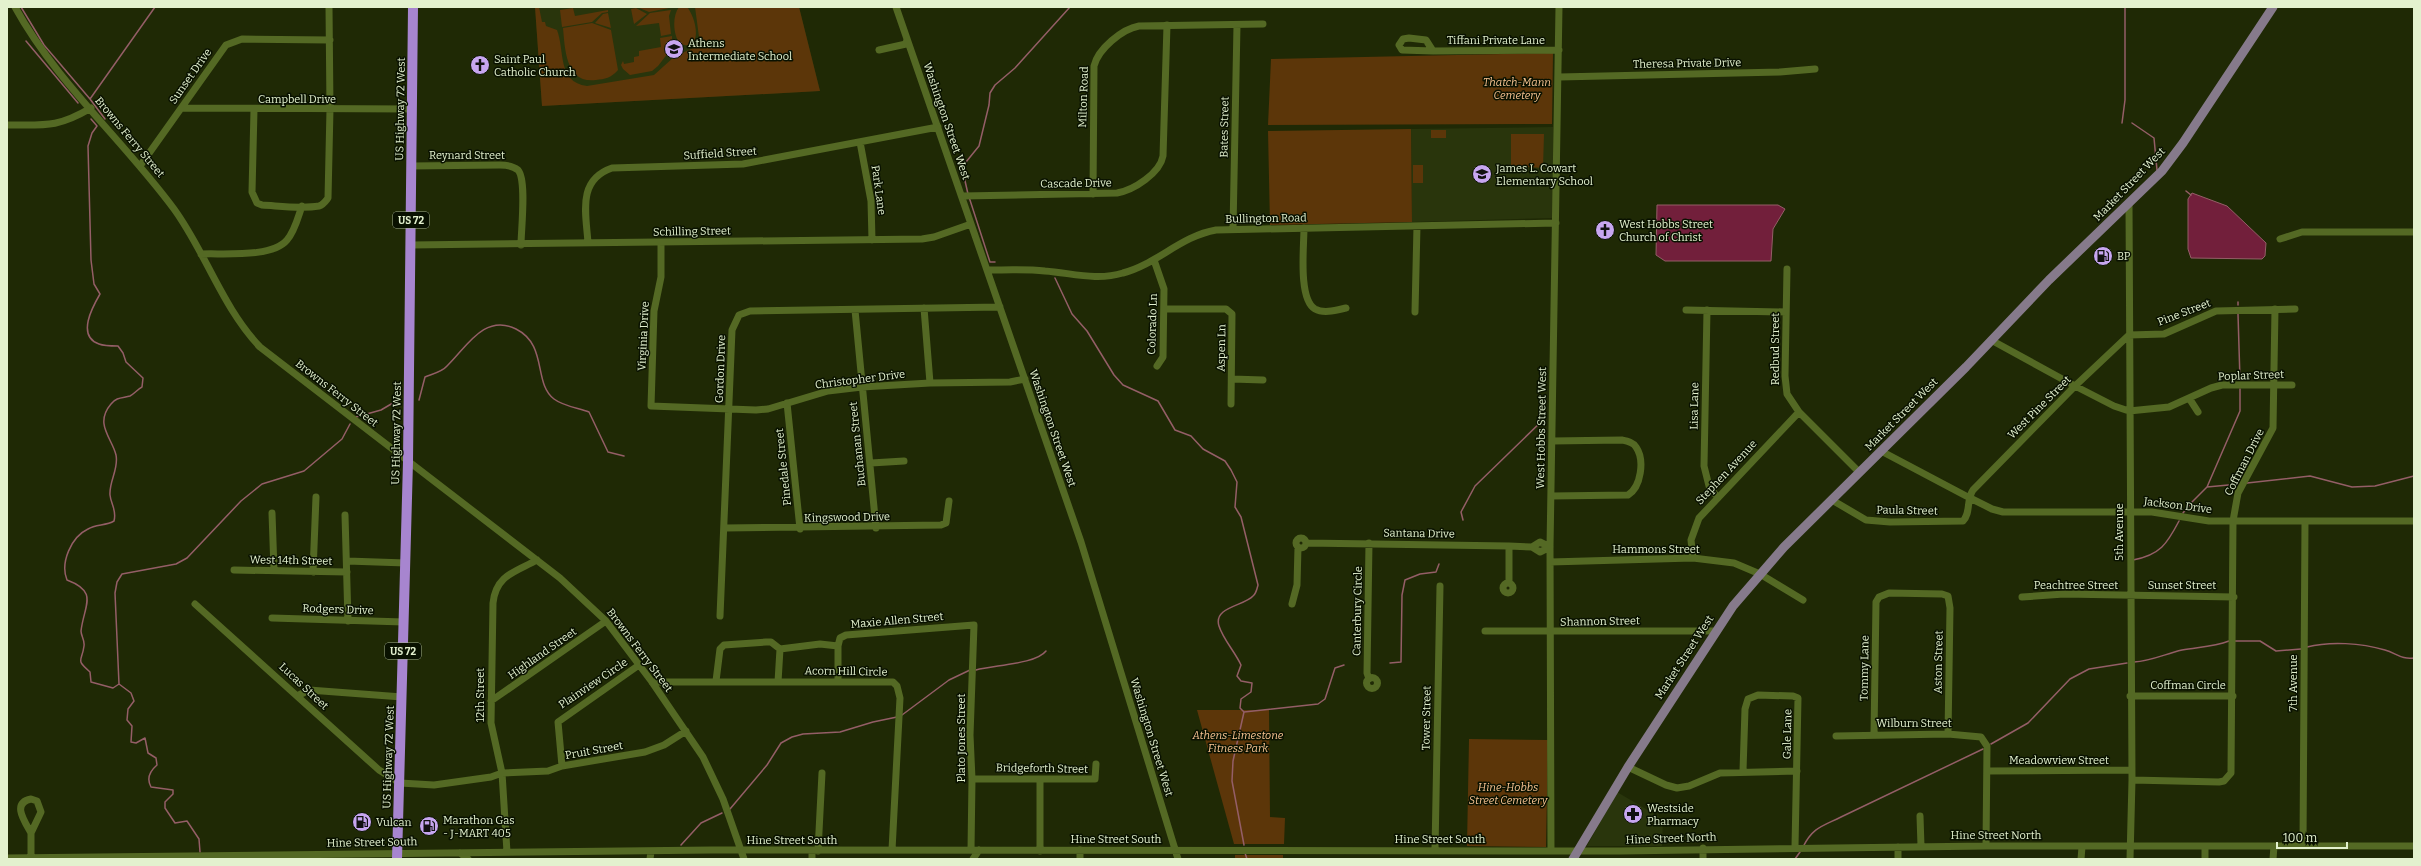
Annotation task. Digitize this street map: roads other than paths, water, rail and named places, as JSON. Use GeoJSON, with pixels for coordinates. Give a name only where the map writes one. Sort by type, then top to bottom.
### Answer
{"type":"FeatureCollection","features":[{"type":"Feature","properties":{"kind":"highway","name":"US Highway 72 West"},"geometry":{"type":"LineString","coordinates":[[398,856],[408,462],[413,7]]}},
{"type":"Feature","properties":{"kind":"main road","name":"Market Street West"},"geometry":{"type":"LineString","coordinates":[[1575,855],[1628,767],[1732,606],[1760,574],[1859,472],[2049,280],[2129,204],[2162,170],[2183,143],[2272,7]]}},
{"type":"Feature","properties":{"kind":"street","name":"Browns Ferry Street"},"geometry":{"type":"LineString","coordinates":[[15,7],[40,48],[140,166],[175,211],[201,254],[231,311],[260,347],[537,560],[586,600],[606,622],[652,682],[686,731],[714,777],[744,859]]}},
{"type":"Feature","properties":{"kind":"street"},"geometry":{"type":"LineString","coordinates":[[254,110],[254,198],[262,205],[320,206],[328,198],[330,109],[329,7]]}},
{"type":"Feature","properties":{"kind":"street","name":"Washington Street West"},"geometry":{"type":"LineString","coordinates":[[896,7],[1081,542],[1178,859]]}},
{"type":"Feature","properties":{"kind":"street","name":"West Hobbs Street West"},"geometry":{"type":"LineString","coordinates":[[1551,850],[1550,547],[1559,7]]}},
{"type":"Feature","properties":{"kind":"street","name":"Milton Road"},"geometry":{"type":"LineString","coordinates":[[1093,194],[1096,60],[1102,51],[1128,29],[1139,26],[1262,24]]}},
{"type":"Feature","properties":{"kind":"street","name":"Cascade Drive"},"geometry":{"type":"LineString","coordinates":[[962,196],[1117,193],[1128,190],[1156,171],[1162,162],[1167,25]]}},
{"type":"Feature","properties":{"kind":"street","name":"Bates Street"},"geometry":{"type":"LineString","coordinates":[[1233,229],[1237,25]]}},
{"type":"Feature","properties":{"kind":"street","name":"Sunset Drive"},"geometry":{"type":"LineString","coordinates":[[140,166],[182,108],[215,58],[231,42],[242,39],[330,40]]}},
{"type":"Feature","properties":{"kind":"street"},"geometry":{"type":"LineString","coordinates":[[879,50],[906,44],[907,40]]}},
{"type":"Feature","properties":{"kind":"street","name":"Tiffani Private Lane"},"geometry":{"type":"LineString","coordinates":[[1433,51],[1559,50]]}},
{"type":"Feature","properties":{"kind":"street","name":"Theresa Private Drive"},"geometry":{"type":"LineString","coordinates":[[1559,77],[1780,72],[1815,69]]}},
{"type":"Feature","properties":{"kind":"street"},"geometry":{"type":"LineString","coordinates":[[7,125],[54,125],[70,120],[91,108]]}},
{"type":"Feature","properties":{"kind":"street","name":"Campbell Drive"},"geometry":{"type":"LineString","coordinates":[[182,108],[254,110],[412,109]]}},
{"type":"Feature","properties":{"kind":"street","name":"Suffield Street"},"geometry":{"type":"LineString","coordinates":[[588,243],[588,190],[593,179],[602,172],[624,167],[743,164],[938,128]]}},
{"type":"Feature","properties":{"kind":"street","name":"Park Lane"},"geometry":{"type":"LineString","coordinates":[[860,142],[871,201],[872,240]]}},
{"type":"Feature","properties":{"kind":"street","name":"Reynard Street"},"geometry":{"type":"LineString","coordinates":[[411,166],[500,165],[512,167],[518,170],[521,175],[522,186],[521,245]]}},
{"type":"Feature","properties":{"kind":"street","name":"5th Avenue"},"geometry":{"type":"LineString","coordinates":[[2129,204],[2129,596],[2132,780],[2130,859]]}},
{"type":"Feature","properties":{"kind":"street"},"geometry":{"type":"LineString","coordinates":[[201,254],[269,251],[279,247],[288,240],[302,206]]}},
{"type":"Feature","properties":{"kind":"street","name":"Bullington Road"},"geometry":{"type":"LineString","coordinates":[[987,270],[1044,271],[1101,277],[1124,273],[1154,260],[1194,235],[1216,230],[1556,223]]}},
{"type":"Feature","properties":{"kind":"street","name":"Schilling Street"},"geometry":{"type":"LineString","coordinates":[[411,245],[872,240],[934,237],[971,224]]}},
{"type":"Feature","properties":{"kind":"street"},"geometry":{"type":"LineString","coordinates":[[1416,312],[1417,226]]}},
{"type":"Feature","properties":{"kind":"street"},"geometry":{"type":"LineString","coordinates":[[1304,228],[1304,283],[1307,300],[1314,308],[1320,310],[1346,308]]}},
{"type":"Feature","properties":{"kind":"street"},"geometry":{"type":"LineString","coordinates":[[2280,239],[2302,232],[2414,232]]}},
{"type":"Feature","properties":{"kind":"street","name":"Virginia Drive"},"geometry":{"type":"LineString","coordinates":[[651,406],[654,311],[661,277],[661,242]]}},
{"type":"Feature","properties":{"kind":"street","name":"Colorado Ln"},"geometry":{"type":"LineString","coordinates":[[1154,260],[1164,289],[1163,358],[1157,366]]}},
{"type":"Feature","properties":{"kind":"street","name":"Redbud Street"},"geometry":{"type":"LineString","coordinates":[[1787,270],[1785,388],[1789,399],[1799,412],[1859,472]]}},
{"type":"Feature","properties":{"kind":"street","name":"Gordon Drive"},"geometry":{"type":"LineString","coordinates":[[720,616],[725,528],[732,330],[739,315],[750,311],[1000,307]]}},
{"type":"Feature","properties":{"kind":"street"},"geometry":{"type":"LineString","coordinates":[[924,308],[930,383]]}},
{"type":"Feature","properties":{"kind":"street","name":"Aspen Ln"},"geometry":{"type":"LineString","coordinates":[[1164,309],[1226,309],[1232,311],[1231,404]]}},
{"type":"Feature","properties":{"kind":"street","name":"Pine Street"},"geometry":{"type":"LineString","coordinates":[[2129,335],[2164,334],[2216,311],[2275,309],[2295,310]]}},
{"type":"Feature","properties":{"kind":"street","name":"Coffman Drive"},"geometry":{"type":"LineString","coordinates":[[2233,696],[2233,521],[2238,493],[2273,428],[2275,384],[2275,309]]}},
{"type":"Feature","properties":{"kind":"street","name":"Buchanan Street"},"geometry":{"type":"LineString","coordinates":[[855,310],[871,462],[876,528]]}},
{"type":"Feature","properties":{"kind":"street"},"geometry":{"type":"LineString","coordinates":[[1686,310],[1786,312]]}},
{"type":"Feature","properties":{"kind":"street","name":"Lisa Lane"},"geometry":{"type":"LineString","coordinates":[[1707,310],[1704,466],[1709,486],[1718,498]]}},
{"type":"Feature","properties":{"kind":"street","name":"West Pine Street"},"geometry":{"type":"LineString","coordinates":[[1968,497],[2075,386],[2129,335]]}},
{"type":"Feature","properties":{"kind":"street","name":"Poplar Street"},"geometry":{"type":"LineString","coordinates":[[1991,340],[2075,386],[2114,406],[2129,411],[2169,407],[2222,385],[2292,384]]}},
{"type":"Feature","properties":{"kind":"street","name":"Christopher Drive"},"geometry":{"type":"LineString","coordinates":[[651,406],[768,409],[828,391],[862,387],[930,383],[1003,382],[1025,379]]}},
{"type":"Feature","properties":{"kind":"street"},"geometry":{"type":"LineString","coordinates":[[1232,379],[1263,380]]}},
{"type":"Feature","properties":{"kind":"street"},"geometry":{"type":"LineString","coordinates":[[2189,398],[2198,412]]}},
{"type":"Feature","properties":{"kind":"street","name":"Pinedale Street"},"geometry":{"type":"LineString","coordinates":[[788,403],[800,528]]}},
{"type":"Feature","properties":{"kind":"street","name":"Stephen Avenue"},"geometry":{"type":"LineString","coordinates":[[1693,558],[1691,540],[1694,528],[1699,518],[1799,412]]}},
{"type":"Feature","properties":{"kind":"street"},"geometry":{"type":"LineString","coordinates":[[1551,496],[1628,495],[1637,487],[1640,476],[1639,453],[1633,443],[1622,440],[1552,441]]}},
{"type":"Feature","properties":{"kind":"street","name":"Jackson Drive"},"geometry":{"type":"LineString","coordinates":[[1881,451],[1968,497],[1992,509],[2003,512],[2130,511],[2164,513],[2209,521],[2414,521]]}},
{"type":"Feature","properties":{"kind":"street"},"geometry":{"type":"LineString","coordinates":[[871,462],[904,461]]}},
{"type":"Feature","properties":{"kind":"street"},"geometry":{"type":"LineString","coordinates":[[313,572],[316,497]]}},
{"type":"Feature","properties":{"kind":"street","name":"Paula Street"},"geometry":{"type":"LineString","coordinates":[[1832,500],[1866,520],[1890,522],[1957,522],[1967,517],[1968,497]]}},
{"type":"Feature","properties":{"kind":"street","name":"Kingswood Drive"},"geometry":{"type":"LineString","coordinates":[[725,528],[876,528],[941,525],[946,523],[948,518],[949,501]]}},
{"type":"Feature","properties":{"kind":"street"},"geometry":{"type":"LineString","coordinates":[[272,513],[274,570]]}},
{"type":"Feature","properties":{"kind":"street"},"geometry":{"type":"LineString","coordinates":[[345,515],[348,621]]}},
{"type":"Feature","properties":{"kind":"street","name":"7th Avenue"},"geometry":{"type":"LineString","coordinates":[[2303,845],[2305,522]]}},
{"type":"Feature","properties":{"kind":"street","name":"Santana Drive"},"geometry":{"type":"LineString","coordinates":[[1292,604],[1297,585],[1298,547],[1303,548],[1306,543],[1532,547],[1540,542],[1550,547]]}},
{"type":"Feature","properties":{"kind":"street","name":"Canterbury Circle"},"geometry":{"type":"LineString","coordinates":[[1369,543],[1369,678]]}},
{"type":"Feature","properties":{"kind":"street"},"geometry":{"type":"LineString","coordinates":[[1509,546],[1509,583]]}},
{"type":"Feature","properties":{"kind":"street","name":"Hammons Street"},"geometry":{"type":"LineString","coordinates":[[1550,562],[1693,558],[1734,563],[1760,574],[1803,600]]}},
{"type":"Feature","properties":{"kind":"street","name":"12th Street"},"geometry":{"type":"LineString","coordinates":[[507,852],[502,773],[492,735],[491,701],[494,591],[500,581],[537,560]]}},
{"type":"Feature","properties":{"kind":"street","name":"West 14th Street"},"geometry":{"type":"LineString","coordinates":[[347,561],[406,563]]}},
{"type":"Feature","properties":{"kind":"street","name":"West 14th Street"},"geometry":{"type":"LineString","coordinates":[[234,570],[347,572]]}},
{"type":"Feature","properties":{"kind":"street","name":"Tower Street"},"geometry":{"type":"LineString","coordinates":[[1435,850],[1440,586]]}},
{"type":"Feature","properties":{"kind":"street","name":"Tommy Lane"},"geometry":{"type":"LineString","coordinates":[[1874,734],[1876,602],[1884,594],[1942,594]]}},
{"type":"Feature","properties":{"kind":"street","name":"Aston Street"},"geometry":{"type":"LineString","coordinates":[[1942,594],[1948,596],[1950,608],[1948,734]]}},
{"type":"Feature","properties":{"kind":"street","name":"Peachtree Street"},"geometry":{"type":"LineString","coordinates":[[2022,597],[2064,594],[2129,596]]}},
{"type":"Feature","properties":{"kind":"street","name":"Sunset Street"},"geometry":{"type":"LineString","coordinates":[[2129,596],[2234,597]]}},
{"type":"Feature","properties":{"kind":"street","name":"Lucas Street"},"geometry":{"type":"LineString","coordinates":[[195,604],[299,695],[380,770],[400,783]]}},
{"type":"Feature","properties":{"kind":"street","name":"Rodgers Drive"},"geometry":{"type":"LineString","coordinates":[[272,618],[404,622]]}},
{"type":"Feature","properties":{"kind":"street","name":"Highland Street"},"geometry":{"type":"LineString","coordinates":[[491,701],[606,622]]}},
{"type":"Feature","properties":{"kind":"street","name":"Maxie Allen Street"},"geometry":{"type":"LineString","coordinates":[[838,646],[840,638],[852,634],[974,625]]}},
{"type":"Feature","properties":{"kind":"street","name":"Plato Jones Street"},"geometry":{"type":"LineString","coordinates":[[971,850],[972,779],[970,735],[974,625]]}},
{"type":"Feature","properties":{"kind":"street","name":"Shannon Street"},"geometry":{"type":"LineString","coordinates":[[1486,632],[1714,632]]}},
{"type":"Feature","properties":{"kind":"street"},"geometry":{"type":"LineString","coordinates":[[716,680],[720,649],[724,646],[771,642],[780,649],[820,644],[838,646],[838,681]]}},
{"type":"Feature","properties":{"kind":"street"},"geometry":{"type":"LineString","coordinates":[[778,682],[780,649]]}},
{"type":"Feature","properties":{"kind":"street","name":"Plainview Circle"},"geometry":{"type":"LineString","coordinates":[[562,766],[558,722],[639,665]]}},
{"type":"Feature","properties":{"kind":"street","name":"Acorn Hill Circle"},"geometry":{"type":"LineString","coordinates":[[652,682],[716,680],[778,682],[893,682],[899,692],[892,850]]}},
{"type":"Feature","properties":{"kind":"street"},"geometry":{"type":"LineString","coordinates":[[299,695],[309,690],[402,696]]}},
{"type":"Feature","properties":{"kind":"street","name":"Gale Lane"},"geometry":{"type":"LineString","coordinates":[[1743,771],[1744,709],[1748,699],[1758,695],[1793,696],[1798,698],[1796,847]]}},
{"type":"Feature","properties":{"kind":"street","name":"Coffman Circle"},"geometry":{"type":"LineString","coordinates":[[2130,696],[2233,696],[2231,773],[2229,778],[2219,782],[2132,780]]}},
{"type":"Feature","properties":{"kind":"street","name":"Pruit Street"},"geometry":{"type":"LineString","coordinates":[[400,783],[434,785],[491,777],[502,773],[548,771],[562,766],[644,752],[664,745],[686,731]]}},
{"type":"Feature","properties":{"kind":"street","name":"Wilburn Street"},"geometry":{"type":"LineString","coordinates":[[1836,736],[1874,734],[1976,735],[1985,741],[1987,746],[1987,771]]}},
{"type":"Feature","properties":{"kind":"street","name":"Bridgeforth Street"},"geometry":{"type":"LineString","coordinates":[[972,779],[1095,779],[1096,764]]}},
{"type":"Feature","properties":{"kind":"street"},"geometry":{"type":"LineString","coordinates":[[1628,767],[1666,785],[1677,788],[1689,786],[1720,773],[1743,771],[1797,771]]}},
{"type":"Feature","properties":{"kind":"street","name":"Meadowview Street"},"geometry":{"type":"LineString","coordinates":[[1987,771],[2131,770]]}},
{"type":"Feature","properties":{"kind":"street"},"geometry":{"type":"LineString","coordinates":[[1986,846],[1987,771]]}},
{"type":"Feature","properties":{"kind":"street"},"geometry":{"type":"LineString","coordinates":[[812,859],[815,851],[822,773]]}},
{"type":"Feature","properties":{"kind":"street"},"geometry":{"type":"LineString","coordinates":[[1040,779],[1040,851]]}},
{"type":"Feature","properties":{"kind":"street"},"geometry":{"type":"LineString","coordinates":[[1920,816],[1921,846]]}},
{"type":"Feature","properties":{"kind":"street"},"geometry":{"type":"LineString","coordinates":[[31,833],[31,858]]}},
{"type":"Feature","properties":{"kind":"street"},"geometry":{"type":"LineString","coordinates":[[2274,846],[2274,859]]}},
{"type":"Feature","properties":{"kind":"street","name":"Hine Street North"},"geometry":{"type":"LineString","coordinates":[[1575,855],[1703,848],[1796,847],[2414,846]]}},
{"type":"Feature","properties":{"kind":"street"},"geometry":{"type":"LineString","coordinates":[[1898,847],[1898,859]]}},
{"type":"Feature","properties":{"kind":"street"},"geometry":{"type":"LineString","coordinates":[[2081,859],[2082,847]]}},
{"type":"Feature","properties":{"kind":"street"},"geometry":{"type":"LineString","coordinates":[[2204,859],[2205,847]]}},
{"type":"Feature","properties":{"kind":"street"},"geometry":{"type":"LineString","coordinates":[[1703,848],[1703,859]]}},
{"type":"Feature","properties":{"kind":"street","name":"Hine Street South"},"geometry":{"type":"LineString","coordinates":[[7,858],[398,856],[507,852],[892,850],[1551,850],[1575,855]]}},
{"type":"Feature","properties":{"kind":"street"},"geometry":{"type":"LineString","coordinates":[[973,859],[979,850]]}},
{"type":"Feature","properties":{"kind":"street"},"geometry":{"type":"LineString","coordinates":[[1080,850],[1080,859]]}},
{"type":"Feature","properties":{"kind":"street"},"geometry":{"type":"LineString","coordinates":[[650,859],[651,851]]}},
{"type":"Feature","properties":{"kind":"street"},"geometry":{"type":"LineString","coordinates":[[677,851],[678,859]]}},
{"type":"Feature","properties":{"kind":"street"},"geometry":{"type":"LineString","coordinates":[[460,853],[468,859]]}},
{"type":"Feature","properties":{"kind":"waterway"},"geometry":{"type":"LineString","coordinates":[[21,7],[44,45],[90,99]]}},
{"type":"Feature","properties":{"kind":"waterway"},"geometry":{"type":"LineString","coordinates":[[105,119],[90,99],[155,7]]}},
{"type":"Feature","properties":{"kind":"waterway"},"geometry":{"type":"LineString","coordinates":[[968,194],[963,172],[966,162],[979,146],[989,105],[990,93],[995,85],[1015,68],[1070,7]]}},
{"type":"Feature","properties":{"kind":"waterway"},"geometry":{"type":"LineString","coordinates":[[2122,123],[2125,100],[2125,7]]}},
{"type":"Feature","properties":{"kind":"waterway"},"geometry":{"type":"LineString","coordinates":[[26,41],[78,103]]}},
{"type":"Feature","properties":{"kind":"waterway"},"geometry":{"type":"LineString","coordinates":[[91,119],[97,126],[92,133],[88,146],[91,260],[94,284],[100,294],[88,320],[88,334],[92,340],[99,344],[106,346],[118,346],[123,353],[126,362],[143,378],[142,387],[130,396],[117,399],[113,402],[106,411],[104,418],[106,431],[117,460],[110,490],[115,514],[114,521],[108,524],[91,527],[77,538],[68,551],[65,573],[67,580],[83,589],[87,600],[81,631],[84,644],[81,660],[82,665],[90,672],[91,682],[113,688],[119,684]]}},
{"type":"Feature","properties":{"kind":"waterway"},"geometry":{"type":"LineString","coordinates":[[2132,123],[2154,138],[2157,170]]}},
{"type":"Feature","properties":{"kind":"waterway"},"geometry":{"type":"LineString","coordinates":[[2186,191],[2191,195]]}},
{"type":"Feature","properties":{"kind":"waterway"},"geometry":{"type":"LineString","coordinates":[[969,197],[990,262],[995,262]]}},
{"type":"Feature","properties":{"kind":"waterway"},"geometry":{"type":"LineString","coordinates":[[1055,278],[1072,314],[1087,331],[1114,375],[1123,385],[1158,401],[1175,430],[1191,436],[1203,449],[1225,461],[1237,482],[1235,507],[1241,517],[1258,585],[1254,595],[1225,611],[1218,620],[1223,636],[1241,665],[1237,676],[1241,681],[1252,683],[1251,692],[1241,699],[1240,708],[1244,712],[1318,704],[1325,699],[1335,668],[1344,665]]}},
{"type":"Feature","properties":{"kind":"waterway"},"geometry":{"type":"LineString","coordinates":[[2238,314],[2240,380]]}},
{"type":"Feature","properties":{"kind":"waterway"},"geometry":{"type":"LineString","coordinates":[[419,400],[425,377],[445,368],[469,342],[485,329],[505,325],[516,329],[526,336],[532,344],[537,354],[544,384],[554,399],[571,407],[589,412],[608,452],[624,456]]}},
{"type":"Feature","properties":{"kind":"waterway"},"geometry":{"type":"LineString","coordinates":[[2183,513],[2207,487],[2240,411],[2240,389]]}},
{"type":"Feature","properties":{"kind":"waterway"},"geometry":{"type":"LineString","coordinates":[[356,417],[381,410],[398,400]]}},
{"type":"Feature","properties":{"kind":"waterway"},"geometry":{"type":"LineString","coordinates":[[1463,520],[1461,512],[1475,486],[1545,418]]}},
{"type":"Feature","properties":{"kind":"waterway"},"geometry":{"type":"LineString","coordinates":[[119,684],[115,593],[117,582],[122,574],[176,564],[187,558],[241,501],[262,484],[304,471],[342,439],[350,424]]}},
{"type":"Feature","properties":{"kind":"waterway"},"geometry":{"type":"LineString","coordinates":[[2247,483],[2310,476],[2352,487],[2375,486],[2414,476]]}},
{"type":"Feature","properties":{"kind":"waterway"},"geometry":{"type":"LineString","coordinates":[[2207,487],[2239,484]]}},
{"type":"Feature","properties":{"kind":"waterway"},"geometry":{"type":"LineString","coordinates":[[2133,560],[2150,555],[2162,547],[2171,536],[2179,521]]}},
{"type":"Feature","properties":{"kind":"waterway"},"geometry":{"type":"LineString","coordinates":[[1390,663],[1401,662],[1402,595],[1405,580],[1420,574],[1436,572],[1439,564]]}},
{"type":"Feature","properties":{"kind":"waterway"},"geometry":{"type":"LineString","coordinates":[[2134,662],[2152,659],[2182,650],[2211,646],[2229,641]]}},
{"type":"Feature","properties":{"kind":"waterway"},"geometry":{"type":"LineString","coordinates":[[2234,641],[2260,641],[2276,651],[2301,649]]}},
{"type":"Feature","properties":{"kind":"waterway"},"geometry":{"type":"LineString","coordinates":[[2307,647],[2335,643],[2356,644],[2389,651],[2406,658],[2414,658]]}},
{"type":"Feature","properties":{"kind":"waterway"},"geometry":{"type":"LineString","coordinates":[[976,670],[1034,659],[1046,651]]}},
{"type":"Feature","properties":{"kind":"waterway"},"geometry":{"type":"LineString","coordinates":[[1991,744],[2028,723],[2070,679],[2089,669],[2127,663]]}},
{"type":"Feature","properties":{"kind":"waterway"},"geometry":{"type":"LineString","coordinates":[[902,715],[949,680],[970,670]]}},
{"type":"Feature","properties":{"kind":"waterway"},"geometry":{"type":"LineString","coordinates":[[119,684],[131,693],[134,701],[128,709],[127,720],[132,726],[131,742],[136,743],[145,738],[148,753],[156,758],[157,765],[152,770],[149,778],[151,787],[173,790],[173,794],[165,802],[165,808],[175,823],[187,821],[199,839],[200,852]]}},
{"type":"Feature","properties":{"kind":"waterway"},"geometry":{"type":"LineString","coordinates":[[1244,712],[1233,761],[1232,781],[1244,845]]}},
{"type":"Feature","properties":{"kind":"waterway"},"geometry":{"type":"LineString","coordinates":[[730,809],[767,765],[781,743],[792,737],[803,734],[840,732],[873,722],[897,717]]}},
{"type":"Feature","properties":{"kind":"waterway"},"geometry":{"type":"LineString","coordinates":[[1803,847],[1811,835],[1824,825],[1983,749]]}},
{"type":"Feature","properties":{"kind":"waterway"},"geometry":{"type":"LineString","coordinates":[[681,845],[701,823],[722,813]]}},
{"type":"Feature","properties":{"kind":"waterway"},"geometry":{"type":"LineString","coordinates":[[1795,859],[1800,852]]}},
{"type":"Feature","properties":{"kind":"waterway"},"geometry":{"type":"LineString","coordinates":[[1245,853],[1247,859]]}},
{"type":"Feature","properties":{"kind":"place","name":"Athens Intermediate School"},"geometry":{"type":"Point","coordinates":[674,49]}},
{"type":"Feature","properties":{"kind":"place","name":"Saint Paul Catholic Church"},"geometry":{"type":"Point","coordinates":[480,65]}},
{"type":"Feature","properties":{"kind":"place","name":"James L. Cowart Elementary School"},"geometry":{"type":"Point","coordinates":[1482,174]}},
{"type":"Feature","properties":{"kind":"place","name":"West Hobbs Street Church of Christ"},"geometry":{"type":"Point","coordinates":[1605,230]}},
{"type":"Feature","properties":{"kind":"place","name":"BP"},"geometry":{"type":"Point","coordinates":[2103,256]}},
{"type":"Feature","properties":{"kind":"place","name":"Westside Pharmacy"},"geometry":{"type":"Point","coordinates":[1633,814]}},
{"type":"Feature","properties":{"kind":"place","name":"Vulcan"},"geometry":{"type":"Point","coordinates":[362,822]}},
{"type":"Feature","properties":{"kind":"place","name":"Marathon Gas - J-MART 405"},"geometry":{"type":"Point","coordinates":[429,826]}},
{"type":"Feature","properties":{"kind":"park label","name":"Thatch-Mann Cemetery"},"geometry":{"type":"Point","coordinates":[1517,88]}},
{"type":"Feature","properties":{"kind":"park label","name":"Athens-Limestone Fitness Park"},"geometry":{"type":"Point","coordinates":[1238,741]}},
{"type":"Feature","properties":{"kind":"park label","name":"Hine-Hobbs Street Cemetery"},"geometry":{"type":"Point","coordinates":[1508,793]}}]}
